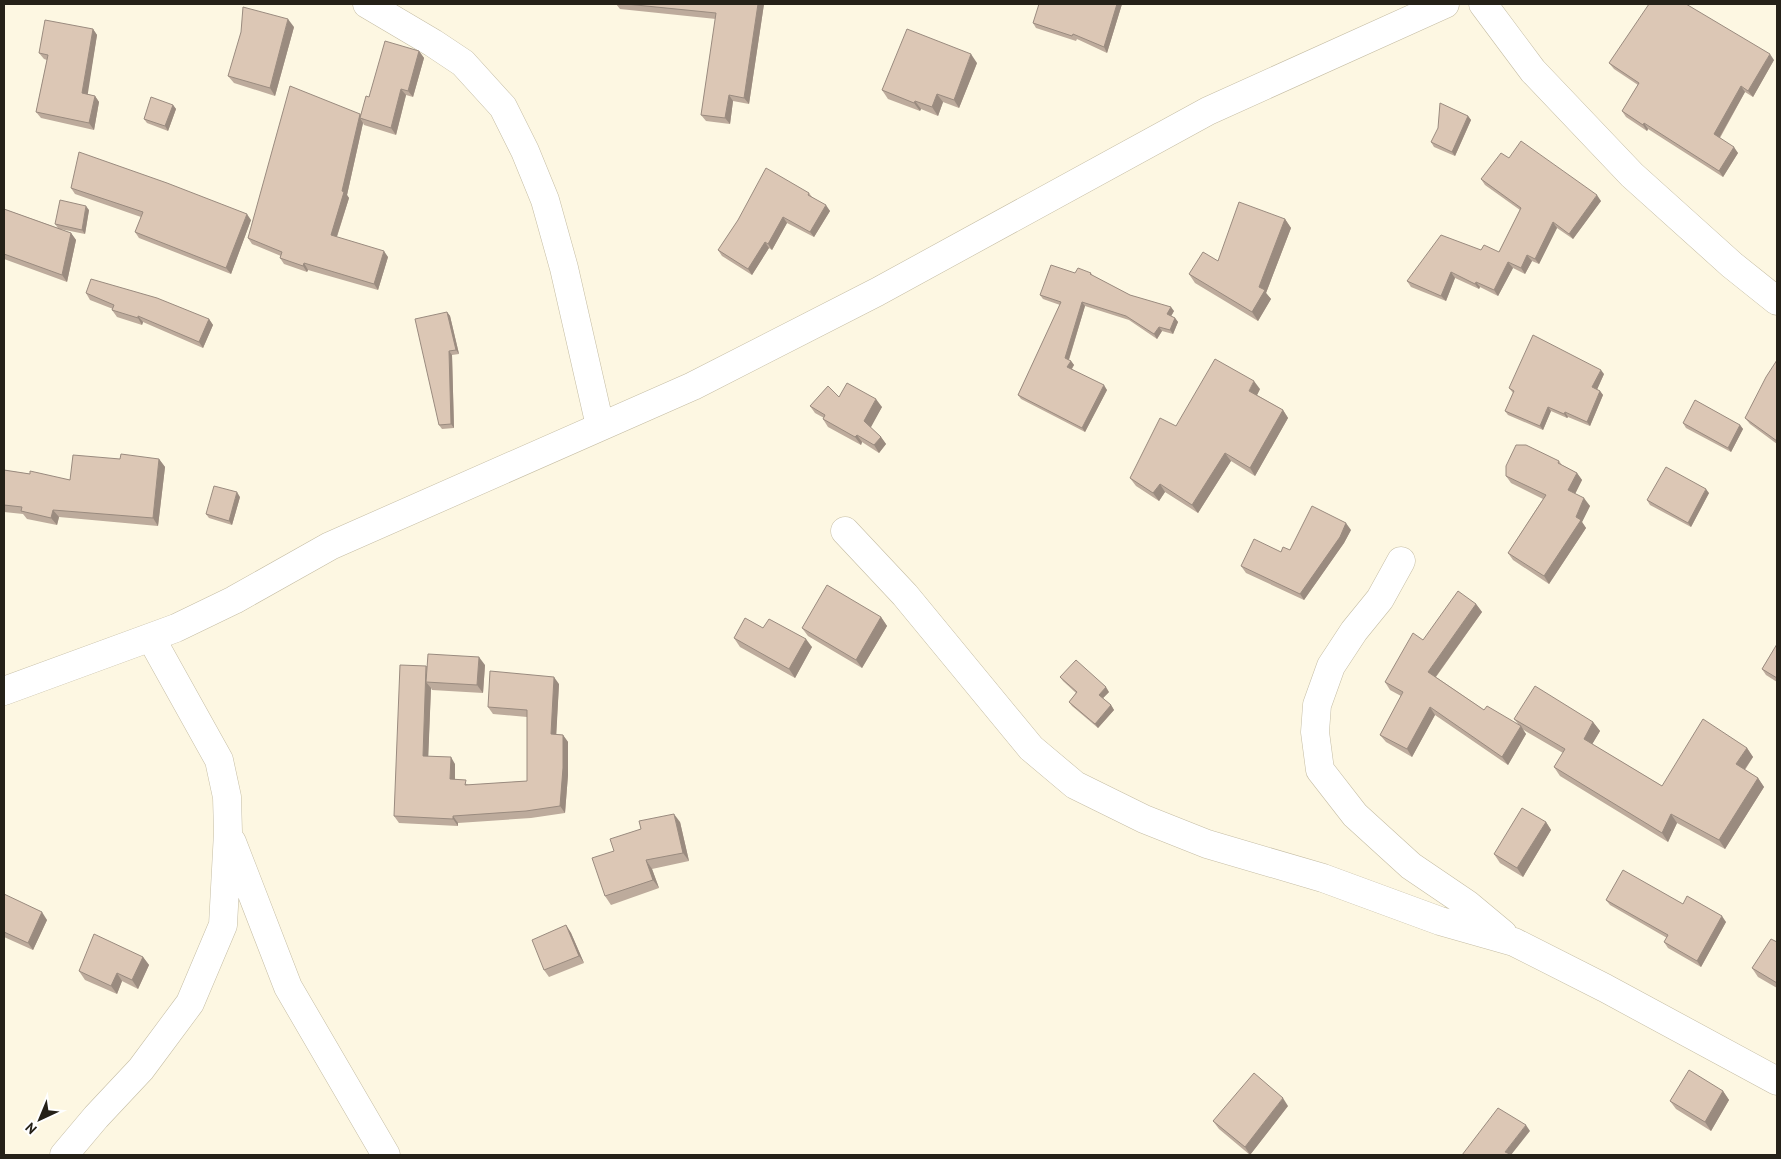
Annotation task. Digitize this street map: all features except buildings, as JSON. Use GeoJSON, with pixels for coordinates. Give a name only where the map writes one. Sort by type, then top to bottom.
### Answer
{"type":"FeatureCollection","features":[{"type":"Feature","properties":{"kind":"street"},"geometry":{"type":"LineString","coordinates":[[367,4],[464,62],[503,107],[525,151],[546,200],[564,268],[600,426]]}},
{"type":"Feature","properties":{"kind":"street"},"geometry":{"type":"LineString","coordinates":[[4,691],[151,638],[234,600],[330,546],[693,386],[877,292],[1208,112],[1445,4]]}},
{"type":"Feature","properties":{"kind":"street"},"geometry":{"type":"LineString","coordinates":[[1483,4],[1533,71],[1632,175],[1732,265],[1777,301]]}},
{"type":"Feature","properties":{"kind":"street"},"geometry":{"type":"LineString","coordinates":[[845,532],[905,595],[1031,748],[1075,784],[1144,819],[1207,844],[1323,878],[1440,921],[1514,942],[1777,1080]]}},
{"type":"Feature","properties":{"kind":"street"},"geometry":{"type":"LineString","coordinates":[[1401,561],[1380,599],[1354,631],[1331,666],[1317,705],[1315,732],[1320,770],[1356,815],[1411,866],[1466,904],[1514,942]]}},
{"type":"Feature","properties":{"kind":"street"},"geometry":{"type":"LineString","coordinates":[[64,1155],[141,1069],[190,1003],[223,925],[228,832],[227,796],[219,760],[151,638]]}},
{"type":"Feature","properties":{"kind":"street"},"geometry":{"type":"LineString","coordinates":[[228,832],[288,987],[386,1155]]}}]}
